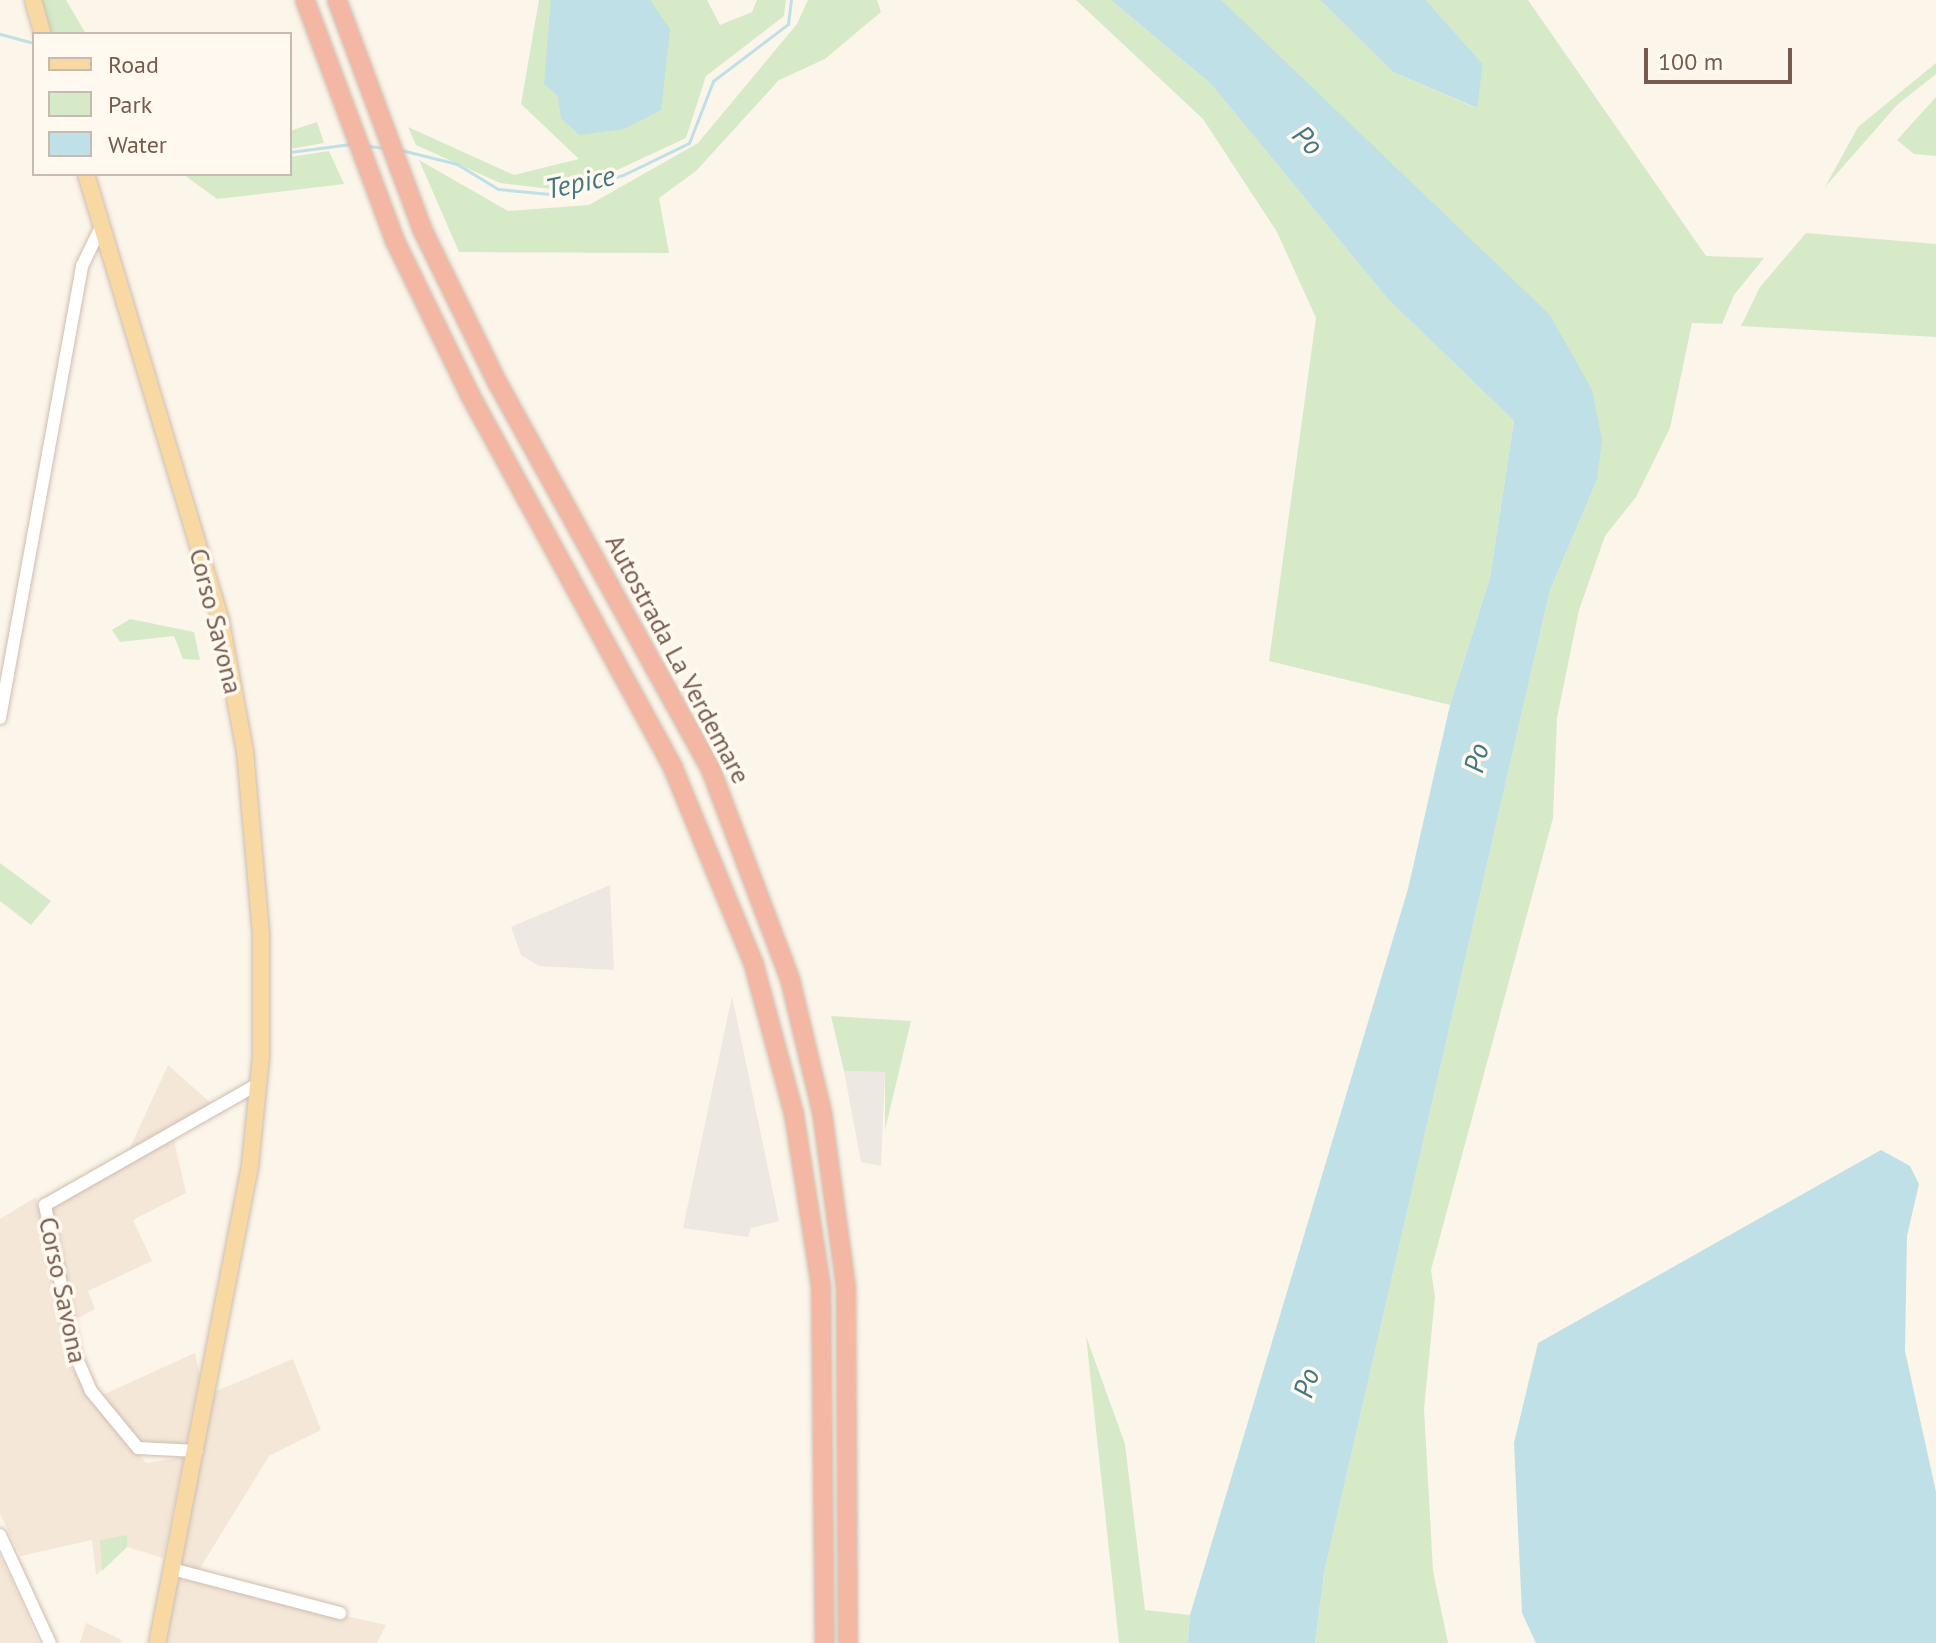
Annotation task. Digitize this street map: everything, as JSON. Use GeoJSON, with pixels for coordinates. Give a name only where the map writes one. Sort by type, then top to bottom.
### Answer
{"type":"FeatureCollection","features":[{"type":"Feature","properties":{"kind":"highway"},"geometry":{"type":"LineString","coordinates":[[305,0],[367,176],[470,395],[673,768],[754,965],[794,1114],[816,1237],[827,1370],[825,1643]]}},
{"type":"Feature","properties":{"kind":"highway","name":"Autostrada La Verdemare"},"geometry":{"type":"LineString","coordinates":[[337,0],[399,173],[497,382],[711,770],[774,927],[822,1112],[841,1237],[848,1643]]}},
{"type":"Feature","properties":{"kind":"main road"},"geometry":{"type":"LineString","coordinates":[[34,4],[42,32]]}},
{"type":"Feature","properties":{"kind":"main road","name":"Corso Savona"},"geometry":{"type":"LineString","coordinates":[[87,176],[229,665],[256,846],[260,1083],[239,1240],[157,1643]]}},
{"type":"Feature","properties":{"kind":"street"},"geometry":{"type":"LineString","coordinates":[[0,718],[82,266],[102,225]]}},
{"type":"Feature","properties":{"kind":"street","name":"Corso Savona"},"geometry":{"type":"LineString","coordinates":[[197,1451],[138,1448],[91,1391],[75,1354],[45,1205],[260,1083]]}},
{"type":"Feature","properties":{"kind":"street"},"geometry":{"type":"LineString","coordinates":[[0,1535],[50,1643]]}},
{"type":"Feature","properties":{"kind":"street"},"geometry":{"type":"LineString","coordinates":[[172,1569],[340,1613]]}},
{"type":"Feature","properties":{"kind":"shaded area"},"geometry":{"type":"Polygon","coordinates":[[[610,885],[614,970],[539,966],[521,955],[511,927],[610,885]]]}},
{"type":"Feature","properties":{"kind":"shaded area"},"geometry":{"type":"Polygon","coordinates":[[[732,996],[779,1221],[751,1228],[748,1237],[683,1228],[732,996]]]}},
{"type":"Feature","properties":{"kind":"shaded area"},"geometry":{"type":"Polygon","coordinates":[[[168,1065],[214,1106],[129,1150],[168,1065]]]}},
{"type":"Feature","properties":{"kind":"shaded area"},"geometry":{"type":"Polygon","coordinates":[[[844,1071],[885,1072],[881,1166],[861,1162],[844,1071]]]}},
{"type":"Feature","properties":{"kind":"shaded area"},"geometry":{"type":"Polygon","coordinates":[[[174,1140],[186,1193],[133,1220],[152,1261],[88,1291],[95,1309],[73,1321],[47,1207],[174,1140]]]}},
{"type":"Feature","properties":{"kind":"shaded area"},"geometry":{"type":"Polygon","coordinates":[[[36,1197],[72,1369],[146,1463],[184,1457],[163,1558],[127,1547],[96,1575],[92,1540],[21,1556],[0,1514],[0,1219],[36,1197]]]}},
{"type":"Feature","properties":{"kind":"shaded area"},"geometry":{"type":"Polygon","coordinates":[[[195,1353],[200,1376],[187,1442],[145,1449],[98,1397],[195,1353]]]}},
{"type":"Feature","properties":{"kind":"shaded area"},"geometry":{"type":"Polygon","coordinates":[[[293,1359],[321,1430],[269,1456],[199,1570],[179,1566],[214,1392],[293,1359]]]}},
{"type":"Feature","properties":{"kind":"shaded area"},"geometry":{"type":"Polygon","coordinates":[[[0,1556],[29,1619],[39,1643],[0,1643],[0,1556]]]}},
{"type":"Feature","properties":{"kind":"shaded area"},"geometry":{"type":"Polygon","coordinates":[[[176,1578],[386,1625],[377,1643],[162,1643],[176,1578]]]}},
{"type":"Feature","properties":{"kind":"shaded area"},"geometry":{"type":"Polygon","coordinates":[[[86,1623],[122,1640],[120,1643],[80,1643],[86,1623]]]}},
{"type":"Feature","properties":{"kind":"green space"},"geometry":{"type":"Polygon","coordinates":[[[40,0],[66,0],[85,32],[49,32],[40,0]]]}},
{"type":"Feature","properties":{"kind":"green space"},"geometry":{"type":"Polygon","coordinates":[[[539,0],[707,0],[720,25],[752,12],[757,0],[786,0],[784,16],[706,76],[686,138],[615,171],[551,189],[500,183],[416,145],[408,127],[514,175],[579,159],[521,104],[539,0]]]}},
{"type":"Feature","properties":{"kind":"green space"},"geometry":{"type":"Polygon","coordinates":[[[808,0],[877,0],[881,12],[825,59],[779,80],[696,171],[659,198],[669,253],[459,252],[419,160],[508,211],[589,205],[698,143],[797,24],[808,0]]]}},
{"type":"Feature","properties":{"kind":"green space"},"geometry":{"type":"Polygon","coordinates":[[[1076,0],[1111,0],[1211,84],[1388,299],[1514,421],[1490,578],[1450,705],[1269,661],[1316,318],[1277,232],[1203,119],[1076,0]]]}},
{"type":"Feature","properties":{"kind":"green space"},"geometry":{"type":"Polygon","coordinates":[[[1221,0],[1320,0],[1393,72],[1476,108],[1483,64],[1426,0],[1528,0],[1706,256],[1764,258],[1734,295],[1722,324],[1692,323],[1670,428],[1636,497],[1605,536],[1579,610],[1557,718],[1553,818],[1431,1270],[1435,1297],[1424,1409],[1433,1571],[1448,1643],[1315,1643],[1324,1573],[1550,590],[1597,480],[1221,0]]]}},
{"type":"Feature","properties":{"kind":"green space"},"geometry":{"type":"Polygon","coordinates":[[[1936,63],[1936,74],[1897,105],[1825,187],[1858,127],[1936,63]]]}},
{"type":"Feature","properties":{"kind":"green space"},"geometry":{"type":"Polygon","coordinates":[[[1936,97],[1936,156],[1914,154],[1897,140],[1936,97]]]}},
{"type":"Feature","properties":{"kind":"green space"},"geometry":{"type":"Polygon","coordinates":[[[317,122],[324,143],[292,149],[292,130],[317,122]]]}},
{"type":"Feature","properties":{"kind":"green space"},"geometry":{"type":"Polygon","coordinates":[[[329,151],[344,184],[217,199],[186,176],[292,176],[292,157],[329,151]]]}},
{"type":"Feature","properties":{"kind":"green space"},"geometry":{"type":"Polygon","coordinates":[[[1806,233],[1936,244],[1936,337],[1741,326],[1760,287],[1806,233]]]}},
{"type":"Feature","properties":{"kind":"green space"},"geometry":{"type":"Polygon","coordinates":[[[130,619],[194,632],[200,660],[183,659],[174,636],[120,642],[112,630],[130,619]]]}},
{"type":"Feature","properties":{"kind":"green space"},"geometry":{"type":"Polygon","coordinates":[[[0,863],[51,901],[31,925],[0,901],[0,863]]]}},
{"type":"Feature","properties":{"kind":"green space"},"geometry":{"type":"Polygon","coordinates":[[[831,1016],[911,1021],[885,1130],[885,1072],[844,1071],[831,1016]]]}},
{"type":"Feature","properties":{"kind":"green space"},"geometry":{"type":"Polygon","coordinates":[[[1086,1336],[1125,1444],[1145,1610],[1190,1615],[1188,1643],[1119,1643],[1086,1336]]]}},
{"type":"Feature","properties":{"kind":"green space"},"geometry":{"type":"Polygon","coordinates":[[[127,1535],[127,1547],[102,1571],[100,1540],[127,1535]]]}},
{"type":"Feature","properties":{"kind":"water"},"geometry":{"type":"Polygon","coordinates":[[[551,0],[650,0],[670,29],[661,110],[624,129],[579,135],[561,118],[558,96],[544,84],[551,0]]]}},
{"type":"Feature","properties":{"kind":"water","name":"Po"},"geometry":{"type":"Polygon","coordinates":[[[1111,0],[1221,0],[1550,315],[1592,390],[1602,440],[1597,480],[1550,590],[1324,1573],[1315,1643],[1188,1643],[1190,1615],[1408,889],[1450,705],[1490,578],[1514,421],[1388,299],[1211,84],[1111,0]]]}},
{"type":"Feature","properties":{"kind":"water"},"geometry":{"type":"Polygon","coordinates":[[[1320,0],[1426,0],[1483,64],[1477,108],[1393,72],[1320,0]]]}},
{"type":"Feature","properties":{"kind":"water"},"geometry":{"type":"Polygon","coordinates":[[[1881,1150],[1910,1166],[1919,1184],[1907,1236],[1905,1351],[1936,1492],[1936,1643],[1536,1643],[1522,1613],[1514,1443],[1538,1343],[1881,1150]]]}},
{"type":"Feature","properties":{"kind":"waterway","name":"Tepice"},"geometry":{"type":"LineString","coordinates":[[401,150],[457,164],[498,189],[550,194],[623,175],[689,143],[713,81],[788,24],[791,0]]}},
{"type":"Feature","properties":{"kind":"waterway","name":"Tepice"},"geometry":{"type":"LineString","coordinates":[[0,34],[32,42]]}},
{"type":"Feature","properties":{"kind":"waterway","name":"Tepice"},"geometry":{"type":"LineString","coordinates":[[292,152],[350,144]]}},
{"type":"Feature","properties":{"kind":"waterway","name":"Tepice"},"geometry":{"type":"LineString","coordinates":[[369,146],[385,148]]}}]}
